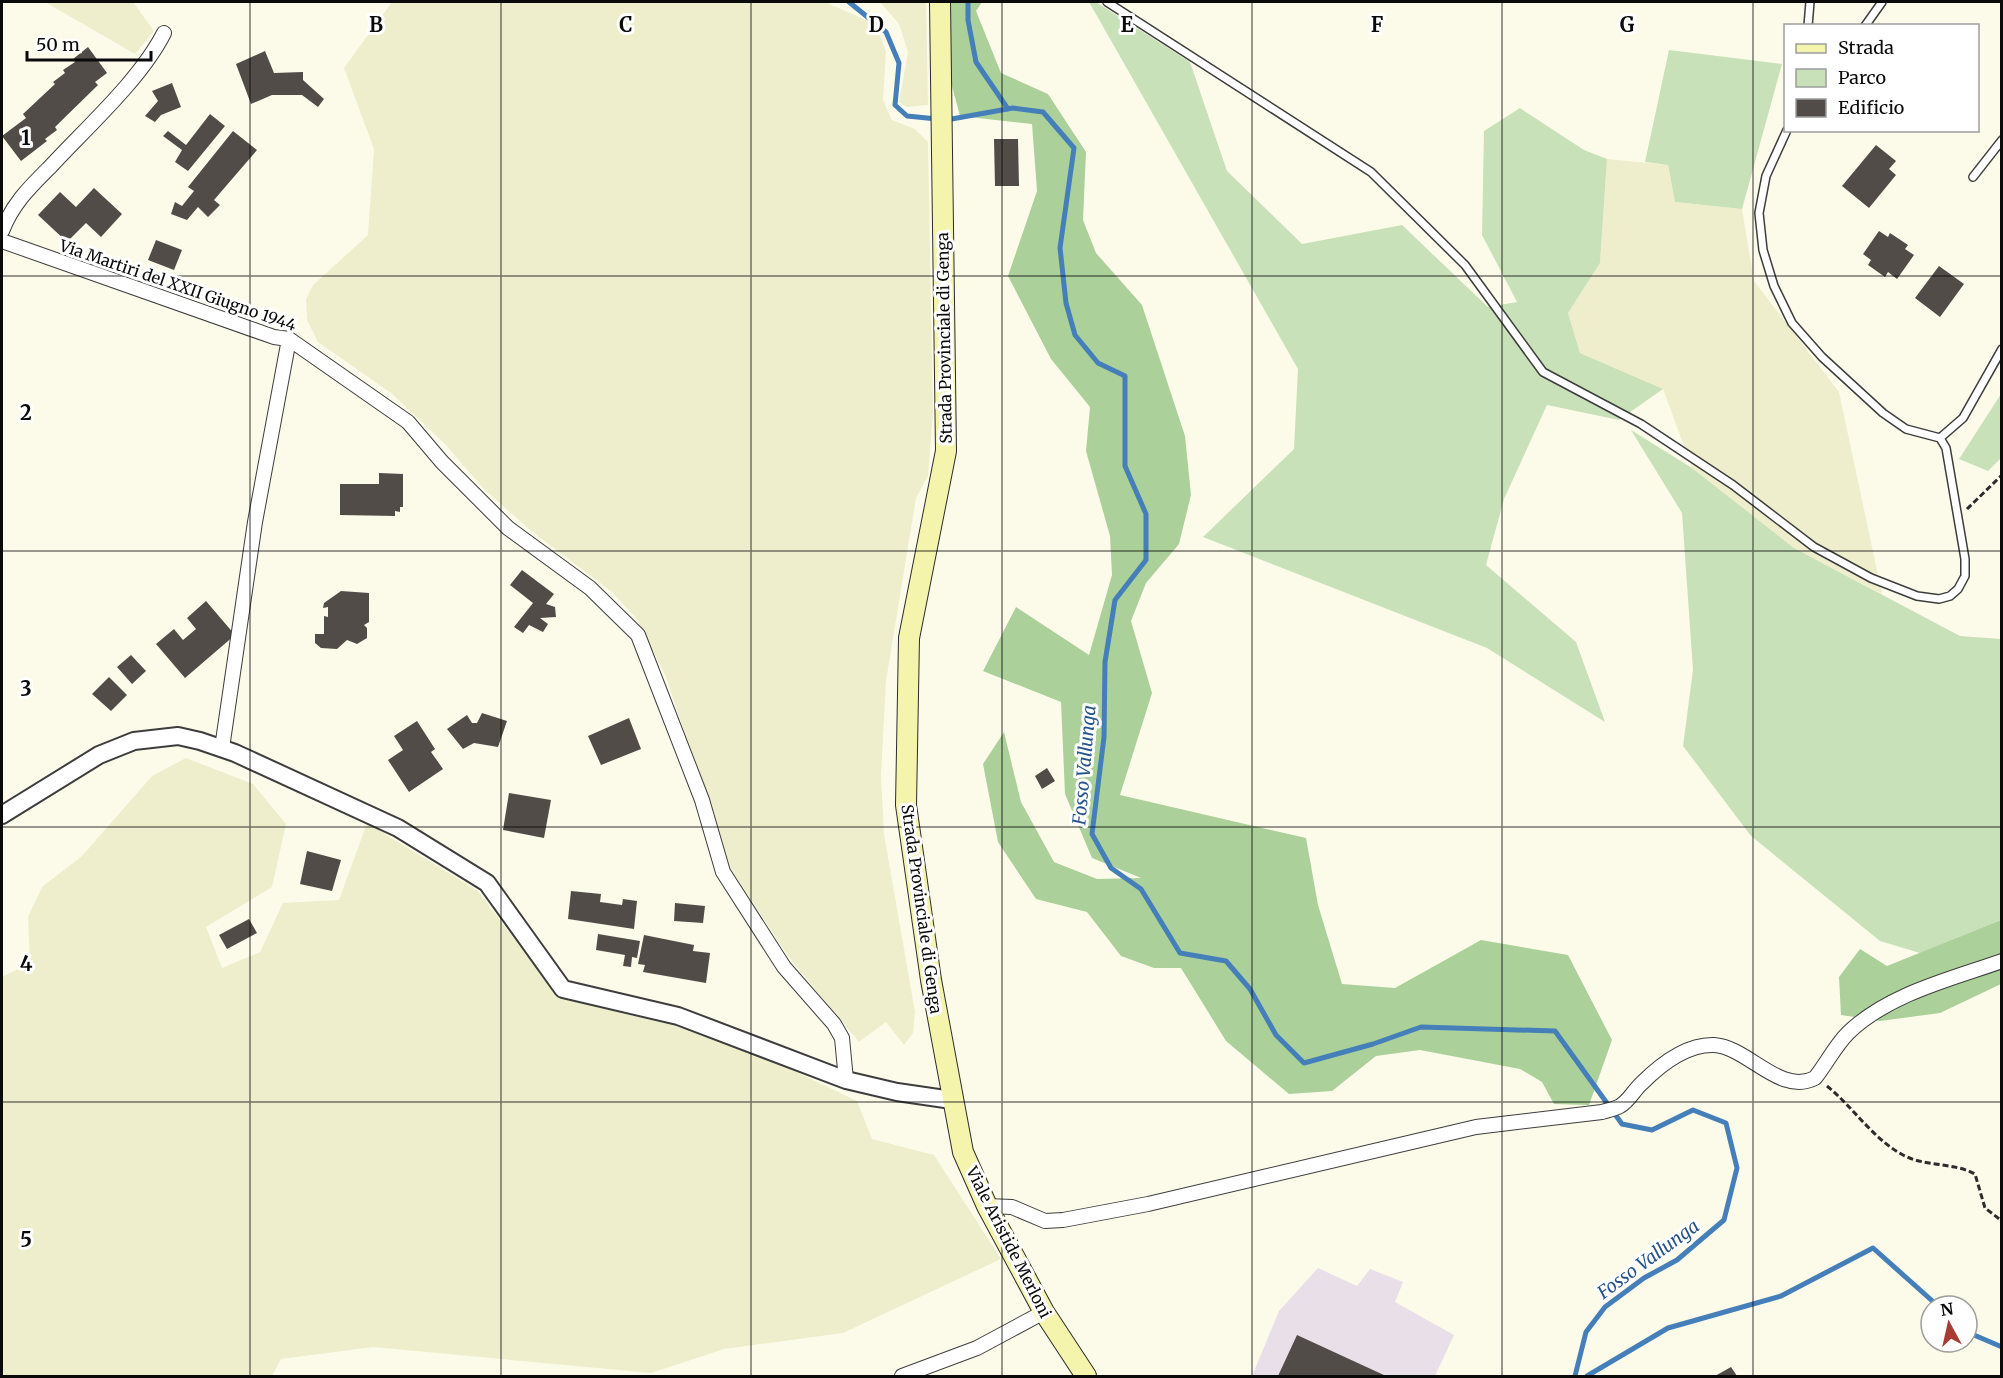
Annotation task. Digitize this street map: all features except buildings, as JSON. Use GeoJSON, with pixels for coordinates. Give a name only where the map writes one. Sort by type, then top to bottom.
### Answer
{"type":"FeatureCollection","features":[{"type":"Feature","properties":{"kind":"main road","name":"Strada Provinciale di Genga"},"geometry":{"type":"LineString","coordinates":[[940,2],[946,451],[909,638],[906,805],[931,980],[952,1100]]}},
{"type":"Feature","properties":{"kind":"main road","name":"Viale Aristide Merloni"},"geometry":{"type":"LineString","coordinates":[[952,1100],[963,1152],[987,1206],[1044,1312],[1086,1377]]}},
{"type":"Feature","properties":{"kind":"street"},"geometry":{"type":"LineString","coordinates":[[2,231],[12,207],[110,103],[156,48],[164,33]]}},
{"type":"Feature","properties":{"kind":"street","name":"Via Martiri del XXII Giugno 1944"},"geometry":{"type":"LineString","coordinates":[[2,241],[274,337],[289,339],[408,422],[442,462],[508,528],[590,588],[638,635],[702,800],[723,872],[784,967],[834,1024],[842,1038],[846,1080]]}},
{"type":"Feature","properties":{"kind":"street"},"geometry":{"type":"LineString","coordinates":[[222,748],[255,522],[289,339]]}},
{"type":"Feature","properties":{"kind":"street"},"geometry":{"type":"LineString","coordinates":[[2,815],[99,755],[134,741],[178,736],[222,748],[398,828],[487,883],[563,989],[678,1016],[846,1080],[897,1092],[952,1100]]}},
{"type":"Feature","properties":{"kind":"street"},"geometry":{"type":"LineString","coordinates":[[987,1206],[1012,1208],[1045,1221],[1063,1220],[1148,1204],[1476,1127],[1602,1112],[1620,1106],[1662,1066],[1684,1052],[1701,1046],[1714,1045],[1729,1048],[1779,1076],[1796,1082],[1807,1082],[1815,1077],[1840,1041],[1874,1014],[1902,999],[2001,961]]}},
{"type":"Feature","properties":{"kind":"street"},"geometry":{"type":"LineString","coordinates":[[902,1377],[977,1348],[1044,1312]]}},
{"type":"Feature","properties":{"kind":"lane"},"geometry":{"type":"LineString","coordinates":[[1107,2],[1371,172],[1465,265],[1543,372],[1650,430],[1733,485],[1814,547],[1870,578],[1917,596],[1939,599],[1950,596],[1965,576],[1962,536],[1946,448],[1940,438],[1906,429],[1883,413],[1822,357],[1792,323],[1774,286],[1763,250],[1759,213],[1766,176],[1786,132]]}},
{"type":"Feature","properties":{"kind":"lane"},"geometry":{"type":"LineString","coordinates":[[1808,24],[1810,2]]}},
{"type":"Feature","properties":{"kind":"lane"},"geometry":{"type":"LineString","coordinates":[[1866,24],[1882,2]]}},
{"type":"Feature","properties":{"kind":"lane"},"geometry":{"type":"LineString","coordinates":[[1973,177],[2001,140]]}},
{"type":"Feature","properties":{"kind":"lane"},"geometry":{"type":"LineString","coordinates":[[1940,438],[1963,418],[2001,349]]}},
{"type":"Feature","properties":{"kind":"path"},"geometry":{"type":"LineString","coordinates":[[1957,518],[2001,475]]}},
{"type":"Feature","properties":{"kind":"path"},"geometry":{"type":"LineString","coordinates":[[1815,1077],[1850,1105],[1874,1133],[1902,1154],[1916,1160],[1964,1167],[1975,1174],[1985,1208],[2001,1221]]}},
{"type":"Feature","properties":{"kind":"shaded area"},"geometry":{"type":"Polygon","coordinates":[[[1318,1268],[1357,1286],[1370,1269],[1403,1282],[1395,1302],[1454,1335],[1435,1376],[1252,1376],[1279,1311],[1318,1268]]]}},
{"type":"Feature","properties":{"kind":"green space"},"geometry":{"type":"Polygon","coordinates":[[[45,2],[133,2],[154,31],[135,54],[45,2]]]}},
{"type":"Feature","properties":{"kind":"green space"},"geometry":{"type":"Polygon","coordinates":[[[392,2],[825,2],[875,24],[886,51],[883,100],[892,120],[915,129],[928,142],[933,413],[928,476],[916,498],[886,681],[881,775],[884,834],[915,1012],[913,1033],[904,1045],[886,1022],[859,1042],[790,959],[730,868],[666,677],[636,618],[612,592],[530,530],[483,488],[445,444],[391,393],[318,342],[307,320],[306,299],[313,285],[368,235],[374,149],[344,68],[392,2]]]}},
{"type":"Feature","properties":{"kind":"green space"},"geometry":{"type":"Polygon","coordinates":[[[880,2],[926,2],[928,105],[907,107],[899,102],[908,52],[899,24],[880,2]]]}},
{"type":"Feature","properties":{"kind":"green space"},"geometry":{"type":"Polygon","coordinates":[[[945,2],[982,2],[976,11],[1001,73],[1048,94],[1086,152],[1083,220],[1096,253],[1142,305],[1185,436],[1191,495],[1179,544],[1146,583],[1131,621],[1152,693],[1120,795],[1306,838],[1318,905],[1342,984],[1395,988],[1481,940],[1568,955],[1612,1040],[1589,1105],[1554,1104],[1542,1082],[1520,1069],[1420,1050],[1376,1056],[1332,1091],[1289,1094],[1226,1041],[1181,968],[1154,968],[1121,956],[1087,912],[1036,899],[998,842],[983,764],[1004,732],[1021,802],[1054,862],[1097,879],[1141,878],[1092,858],[1065,794],[1061,702],[983,671],[1016,607],[1089,655],[1112,575],[1110,536],[1086,451],[1090,407],[1051,359],[1008,276],[1037,191],[1032,124],[960,116],[945,60],[945,2]]]}},
{"type":"Feature","properties":{"kind":"green space"},"geometry":{"type":"Polygon","coordinates":[[[1089,2],[1096,2],[1190,62],[1227,171],[1302,244],[1402,225],[1488,307],[1517,302],[1482,235],[1484,131],[1520,108],[1584,150],[1607,159],[1600,263],[1568,313],[1580,353],[1663,389],[1619,420],[1547,405],[1504,499],[1486,565],[1576,642],[1605,722],[1487,648],[1203,537],[1294,449],[1298,369],[1089,2]]]}},
{"type":"Feature","properties":{"kind":"green space"},"geometry":{"type":"Polygon","coordinates":[[[1669,50],[1782,64],[1742,209],[1675,202],[1668,165],[1645,162],[1669,50]]]}},
{"type":"Feature","properties":{"kind":"green space"},"geometry":{"type":"Polygon","coordinates":[[[1607,159],[1668,165],[1675,202],[1742,209],[1754,281],[1839,392],[1882,594],[1794,548],[1692,468],[1663,389],[1580,353],[1568,313],[1600,263],[1607,159]]]}},
{"type":"Feature","properties":{"kind":"green space"},"geometry":{"type":"Polygon","coordinates":[[[2001,394],[2001,458],[1988,471],[1959,459],[2001,394]]]}},
{"type":"Feature","properties":{"kind":"green space"},"geometry":{"type":"Polygon","coordinates":[[[1631,430],[1692,468],[1794,548],[1960,636],[2001,639],[2001,920],[1920,953],[1880,941],[1751,836],[1683,746],[1693,670],[1682,513],[1631,430]]]}},
{"type":"Feature","properties":{"kind":"green space"},"geometry":{"type":"Polygon","coordinates":[[[186,758],[253,784],[286,824],[272,887],[206,927],[222,968],[260,952],[283,903],[339,900],[367,823],[478,891],[521,948],[573,1001],[676,1026],[750,1050],[857,1101],[872,1139],[934,1155],[1001,1259],[843,1333],[724,1349],[651,1373],[373,1347],[281,1359],[272,1376],[2,1376],[2,977],[30,963],[28,917],[42,887],[82,856],[152,776],[186,758]]]}},
{"type":"Feature","properties":{"kind":"green space"},"geometry":{"type":"Polygon","coordinates":[[[2001,920],[2001,984],[1940,1013],[1880,1021],[1841,1015],[1839,977],[1860,949],[1887,966],[2001,920]]]}},
{"type":"Feature","properties":{"kind":"waterway","name":"Fosso Vallunga"},"geometry":{"type":"LineString","coordinates":[[849,2],[886,32],[899,63],[895,105],[907,116],[937,119]]}},
{"type":"Feature","properties":{"kind":"waterway"},"geometry":{"type":"LineString","coordinates":[[968,2],[968,20],[976,62],[1008,109]]}},
{"type":"Feature","properties":{"kind":"waterway","name":"Fosso Vallunga"},"geometry":{"type":"LineString","coordinates":[[946,120],[1013,108],[1043,112],[1074,148],[1060,248],[1066,303],[1075,335],[1098,363],[1125,376],[1125,466],[1146,514],[1146,560],[1115,600],[1105,662],[1104,737],[1092,834],[1111,868],[1141,889],[1180,953],[1226,961],[1250,989],[1276,1035],[1304,1063],[1373,1044],[1421,1027],[1555,1031],[1622,1124],[1652,1130],[1693,1110],[1726,1123],[1737,1168],[1724,1220],[1677,1260],[1644,1278],[1605,1307],[1586,1332],[1575,1376]]}},
{"type":"Feature","properties":{"kind":"waterway"},"geometry":{"type":"LineString","coordinates":[[1587,1376],[1668,1328],[1781,1296],[1873,1248],[1925,1294]]}},
{"type":"Feature","properties":{"kind":"waterway"},"geometry":{"type":"LineString","coordinates":[[1979,1337],[2002,1347]]}}]}
